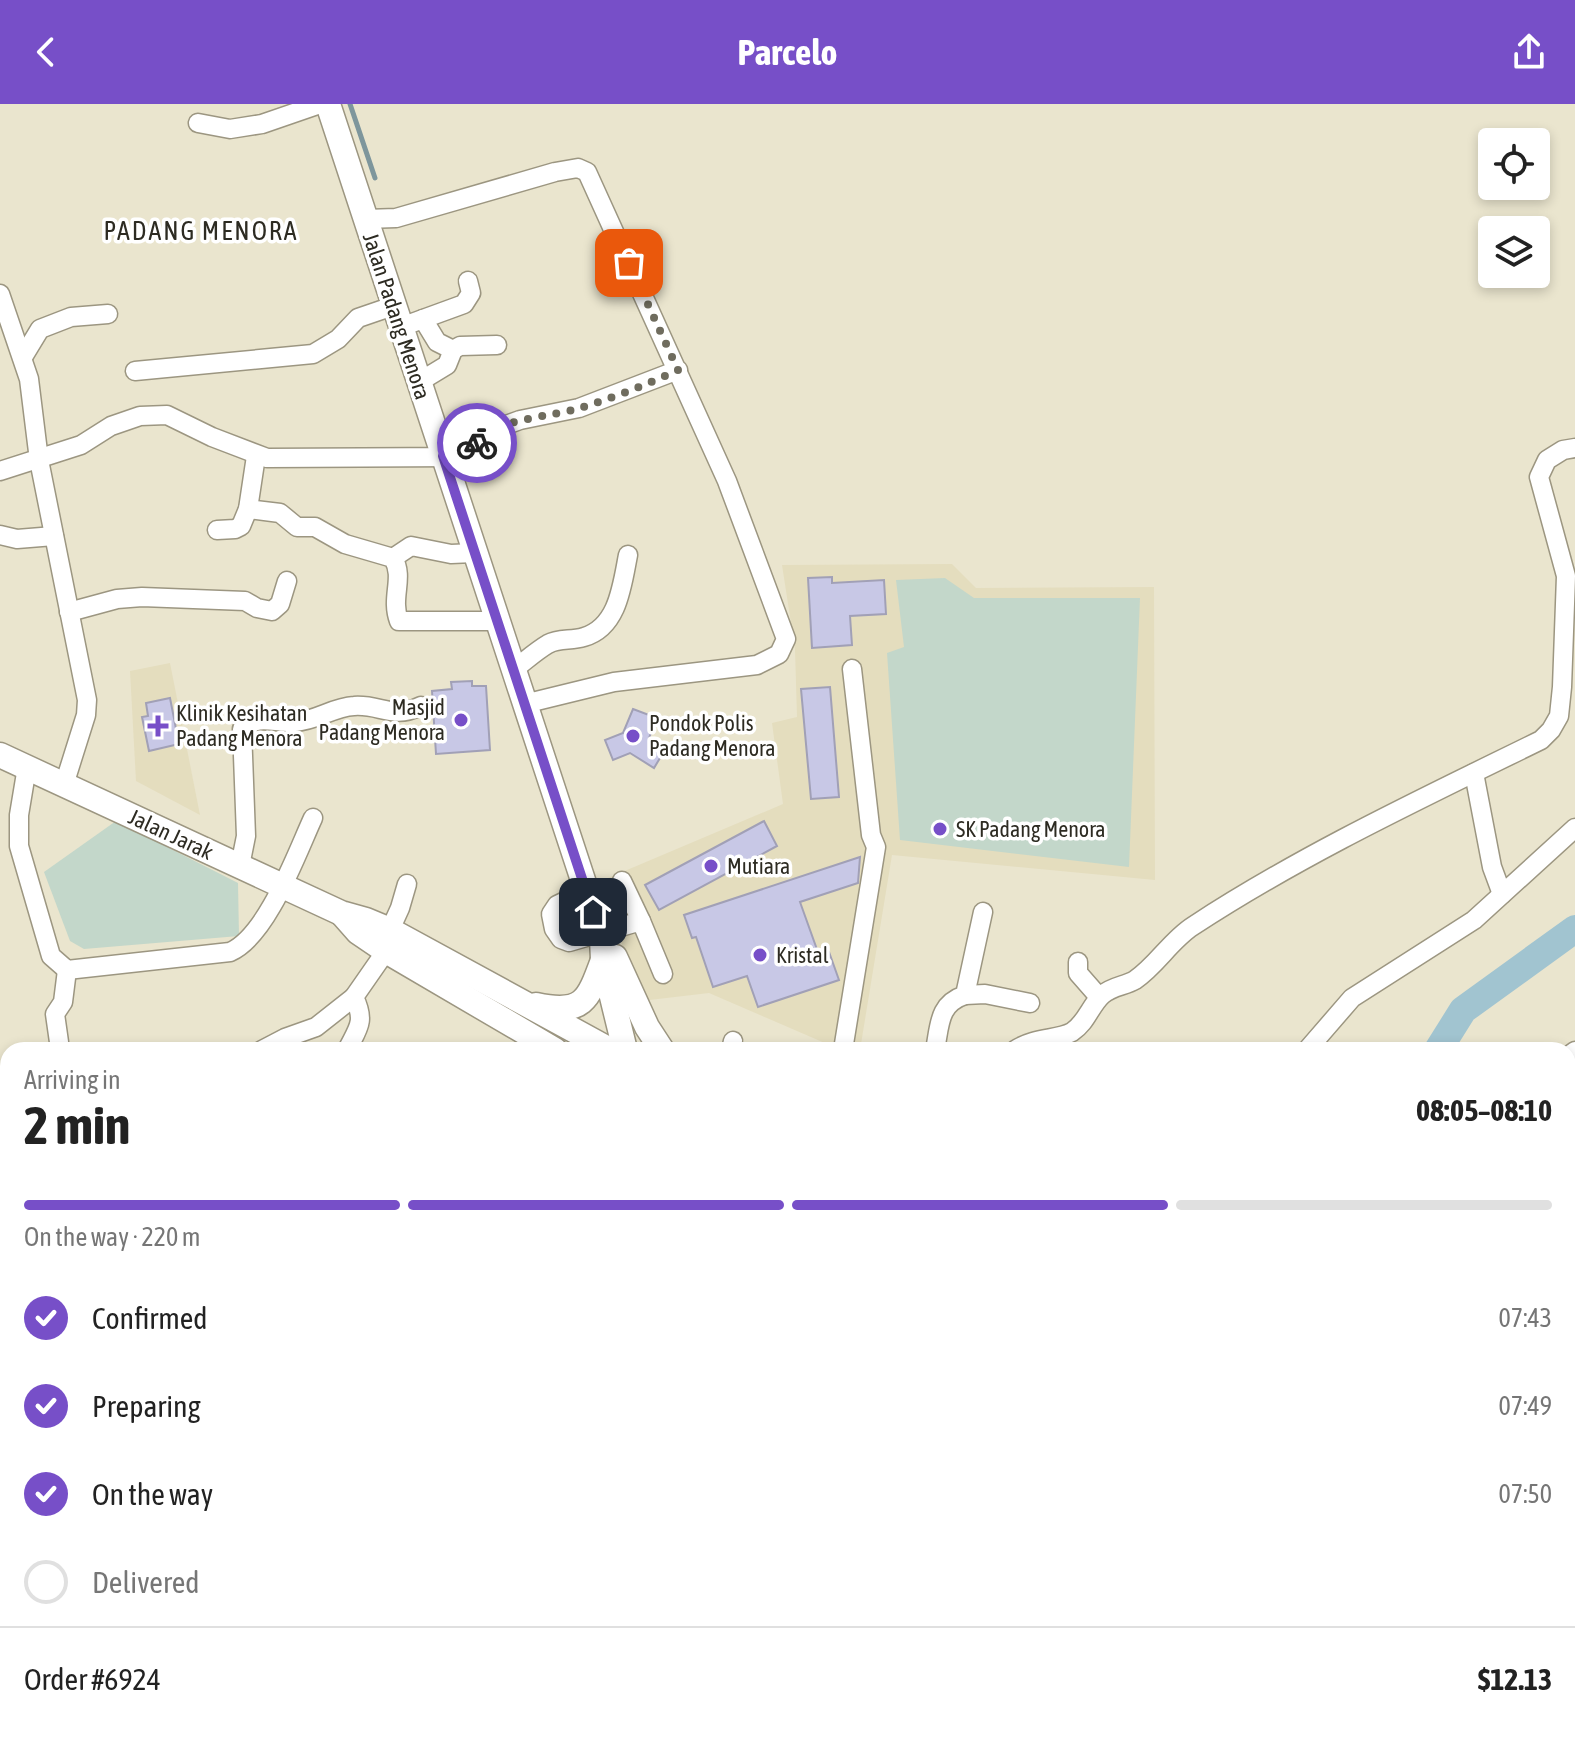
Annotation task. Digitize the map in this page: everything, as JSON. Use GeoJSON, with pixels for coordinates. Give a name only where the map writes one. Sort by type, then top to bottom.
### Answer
{"type":"FeatureCollection","features":[{"type":"Feature","properties":{"kind":"main road","name":"Jalan Padang Menora"},"geometry":{"type":"LineString","coordinates":[[328,104],[366,219],[406,317],[419,382],[586,891],[639,1042]]}},
{"type":"Feature","properties":{"kind":"main road","name":"Jalan Jarak"},"geometry":{"type":"LineString","coordinates":[[0,755],[341,913],[366,920],[388,940],[537,1042]]}},
{"type":"Feature","properties":{"kind":"main road","name":"Jalan Jarak"},"geometry":{"type":"LineString","coordinates":[[388,940],[518,1001],[595,1042]]}},
{"type":"Feature","properties":{"kind":"main road","name":"Jalan Padang Menora"},"geometry":{"type":"LineString","coordinates":[[605,947],[623,1042]]}},
{"type":"Feature","properties":{"kind":"main road"},"geometry":{"type":"LineString","coordinates":[[518,1001],[560,1010],[577,1005],[591,994],[605,947]]}},
{"type":"Feature","properties":{"kind":"main road"},"geometry":{"type":"LineString","coordinates":[[605,947],[657,1042]]}},
{"type":"Feature","properties":{"kind":"street"},"geometry":{"type":"LineString","coordinates":[[198,123],[230,129],[262,124],[320,104]]}},
{"type":"Feature","properties":{"kind":"street"},"geometry":{"type":"LineString","coordinates":[[366,219],[396,218],[555,172],[578,168],[587,172],[733,495],[786,639],[779,654],[757,665],[614,682],[524,704]]}},
{"type":"Feature","properties":{"kind":"street"},"geometry":{"type":"LineString","coordinates":[[135,371],[313,354],[338,339],[358,318],[406,317],[464,304],[471,293],[468,281]]}},
{"type":"Feature","properties":{"kind":"street"},"geometry":{"type":"LineString","coordinates":[[0,294],[29,379],[39,460],[87,700],[86,715],[64,785]]}},
{"type":"Feature","properties":{"kind":"street"},"geometry":{"type":"LineString","coordinates":[[23,357],[40,329],[71,317],[108,314]]}},
{"type":"Feature","properties":{"kind":"street"},"geometry":{"type":"LineString","coordinates":[[406,317],[437,342],[453,350]]}},
{"type":"Feature","properties":{"kind":"street"},"geometry":{"type":"LineString","coordinates":[[419,382],[447,365],[453,350],[460,346],[497,345]]}},
{"type":"Feature","properties":{"kind":"street"},"geometry":{"type":"LineString","coordinates":[[0,471],[81,445],[111,426],[140,416],[167,415],[256,456],[457,457],[472,450],[482,434],[579,408],[678,370]]}},
{"type":"Feature","properties":{"kind":"street"},"geometry":{"type":"LineString","coordinates":[[1028,1042],[1070,1033],[1086,1020],[1099,997],[1110,989],[1133,982],[1189,928],[1262,884],[1541,740],[1551,730],[1559,716],[1562,687],[1566,576],[1539,477],[1547,460],[1563,450],[1575,448]]}},
{"type":"Feature","properties":{"kind":"street"},"geometry":{"type":"LineString","coordinates":[[217,530],[241,526],[248,509],[256,456]]}},
{"type":"Feature","properties":{"kind":"street"},"geometry":{"type":"LineString","coordinates":[[248,509],[280,513],[291,524],[315,527],[345,544],[393,558],[399,567],[394,608],[399,621],[496,621]]}},
{"type":"Feature","properties":{"kind":"street"},"geometry":{"type":"LineString","coordinates":[[0,535],[17,539],[54,536]]}},
{"type":"Feature","properties":{"kind":"street"},"geometry":{"type":"LineString","coordinates":[[393,558],[411,546],[451,554],[474,553]]}},
{"type":"Feature","properties":{"kind":"street"},"geometry":{"type":"LineString","coordinates":[[513,670],[545,645],[596,633],[611,619],[628,555]]}},
{"type":"Feature","properties":{"kind":"street"},"geometry":{"type":"LineString","coordinates":[[69,612],[117,599],[142,597],[245,601],[272,611],[280,604],[287,581]]}},
{"type":"Feature","properties":{"kind":"street"},"geometry":{"type":"LineString","coordinates":[[844,1042],[876,847],[871,835],[852,669]]}},
{"type":"Feature","properties":{"kind":"street"},"geometry":{"type":"LineString","coordinates":[[240,866],[246,836],[242,729],[250,721],[299,722],[329,710],[356,705],[387,713],[408,712],[421,706]]}},
{"type":"Feature","properties":{"kind":"street"},"geometry":{"type":"LineString","coordinates":[[27,767],[19,815],[19,846],[51,956],[67,970],[230,952],[243,946],[283,886],[313,818]]}},
{"type":"Feature","properties":{"kind":"street"},"geometry":{"type":"LineString","coordinates":[[1474,773],[1492,867],[1502,894]]}},
{"type":"Feature","properties":{"kind":"street"},"geometry":{"type":"LineString","coordinates":[[1314,1042],[1352,998],[1474,920],[1575,828]]}},
{"type":"Feature","properties":{"kind":"street"},"geometry":{"type":"LineString","coordinates":[[622,881],[663,974]]}},
{"type":"Feature","properties":{"kind":"street"},"geometry":{"type":"LineString","coordinates":[[277,1042],[316,1027],[354,997],[388,940],[407,884]]}},
{"type":"Feature","properties":{"kind":"street"},"geometry":{"type":"LineString","coordinates":[[586,891],[557,905],[551,914],[554,929],[561,939],[605,947],[641,921]]}},
{"type":"Feature","properties":{"kind":"street"},"geometry":{"type":"LineString","coordinates":[[965,995],[983,912]]}},
{"type":"Feature","properties":{"kind":"street"},"geometry":{"type":"LineString","coordinates":[[1078,962],[1078,973],[1099,997]]}},
{"type":"Feature","properties":{"kind":"street"},"geometry":{"type":"LineString","coordinates":[[59,1042],[55,1014],[63,1002],[67,970]]}},
{"type":"Feature","properties":{"kind":"street"},"geometry":{"type":"LineString","coordinates":[[937,1042],[945,1007],[953,999],[985,994],[1030,1003]]}},
{"type":"Feature","properties":{"kind":"street"},"geometry":{"type":"LineString","coordinates":[[351,1042],[361,1022],[361,1012],[354,997]]}},
{"type":"Feature","properties":{"kind":"shaded area","name":"SK Padang Menora"},"geometry":{"type":"Polygon","coordinates":[[[952,564],[976,588],[1154,587],[1155,880],[892,855],[861,1042],[822,1042],[709,993],[641,1001],[601,881],[783,804],[772,723],[797,717],[795,649],[782,565],[952,564]]]}},
{"type":"Feature","properties":{"kind":"shaded area","name":"Klinik Kesihatan Padang Menora"},"geometry":{"type":"Polygon","coordinates":[[[170,663],[200,815],[136,781],[130,671],[170,663]]]}},
{"type":"Feature","properties":{"kind":"green space"},"geometry":{"type":"Polygon","coordinates":[[[945,578],[974,598],[1140,598],[1129,867],[900,840],[887,653],[904,647],[896,580],[945,578]]]}},
{"type":"Feature","properties":{"kind":"green space"},"geometry":{"type":"Polygon","coordinates":[[[116,821],[238,883],[239,936],[84,949],[70,941],[44,872],[116,821]]]}},
{"type":"Feature","properties":{"kind":"building"},"geometry":{"type":"Polygon","coordinates":[[[832,577],[832,583],[884,580],[886,614],[850,616],[852,645],[812,648],[808,578],[832,577]]]}},
{"type":"Feature","properties":{"kind":"building","name":"Masjid Padang Menora"},"geometry":{"type":"Polygon","coordinates":[[[472,681],[472,686],[486,686],[490,750],[436,754],[432,691],[452,689],[451,682],[472,681]]]}},
{"type":"Feature","properties":{"kind":"building"},"geometry":{"type":"Polygon","coordinates":[[[830,687],[839,797],[811,799],[801,689],[830,687]]]}},
{"type":"Feature","properties":{"kind":"building"},"geometry":{"type":"Polygon","coordinates":[[[170,698],[179,744],[149,751],[142,717],[148,716],[146,703],[170,698]]]}},
{"type":"Feature","properties":{"kind":"building","name":"Pondok Polis Padang Menora"},"geometry":{"type":"Polygon","coordinates":[[[633,709],[657,718],[649,738],[666,748],[654,768],[630,753],[613,760],[605,740],[623,733],[633,709]]]}},
{"type":"Feature","properties":{"kind":"building","name":"Mutiara"},"geometry":{"type":"Polygon","coordinates":[[[764,821],[777,846],[659,910],[645,885],[764,821]]]}},
{"type":"Feature","properties":{"kind":"building"},"geometry":{"type":"Polygon","coordinates":[[[860,857],[858,883],[800,902],[819,955],[829,952],[839,980],[758,1007],[747,976],[713,987],[696,937],[692,938],[684,915],[860,857]]]}},
{"type":"Feature","properties":{"kind":"waterway"},"geometry":{"type":"LineString","coordinates":[[350,104],[375,178]]}},
{"type":"Feature","properties":{"kind":"waterway"},"geometry":{"type":"LineString","coordinates":[[1443,1042],[1463,1010],[1575,929]]}},
{"type":"Feature","properties":{"kind":"way so far"},"geometry":{"type":"LineString","coordinates":[[477,443],[482,434],[520,420],[579,408],[678,370],[629,263]]}},
{"type":"Feature","properties":{"kind":"place","name":"Masjid Padang Menora"},"geometry":{"type":"Point","coordinates":[461,720]}},
{"type":"Feature","properties":{"kind":"place","name":"Klinik Kesihatan Padang Menora"},"geometry":{"type":"Point","coordinates":[158,726]}},
{"type":"Feature","properties":{"kind":"place","name":"Pondok Polis Padang Menora"},"geometry":{"type":"Point","coordinates":[633,736]}},
{"type":"Feature","properties":{"kind":"place","name":"SK Padang Menora"},"geometry":{"type":"Point","coordinates":[940,829]}},
{"type":"Feature","properties":{"kind":"place","name":"Mutiara"},"geometry":{"type":"Point","coordinates":[711,866]}},
{"type":"Feature","properties":{"kind":"place","name":"Kristal"},"geometry":{"type":"Point","coordinates":[760,955]}},
{"type":"Feature","properties":{"kind":"district","name":"PADANG MENORA"},"geometry":{"type":"Point","coordinates":[201,231]}},
{"type":"Feature","properties":{"kind":"route"},"geometry":{"type":"LineString","coordinates":[[477,443],[472,450],[457,457],[443,456],[593,912]]}}]}
